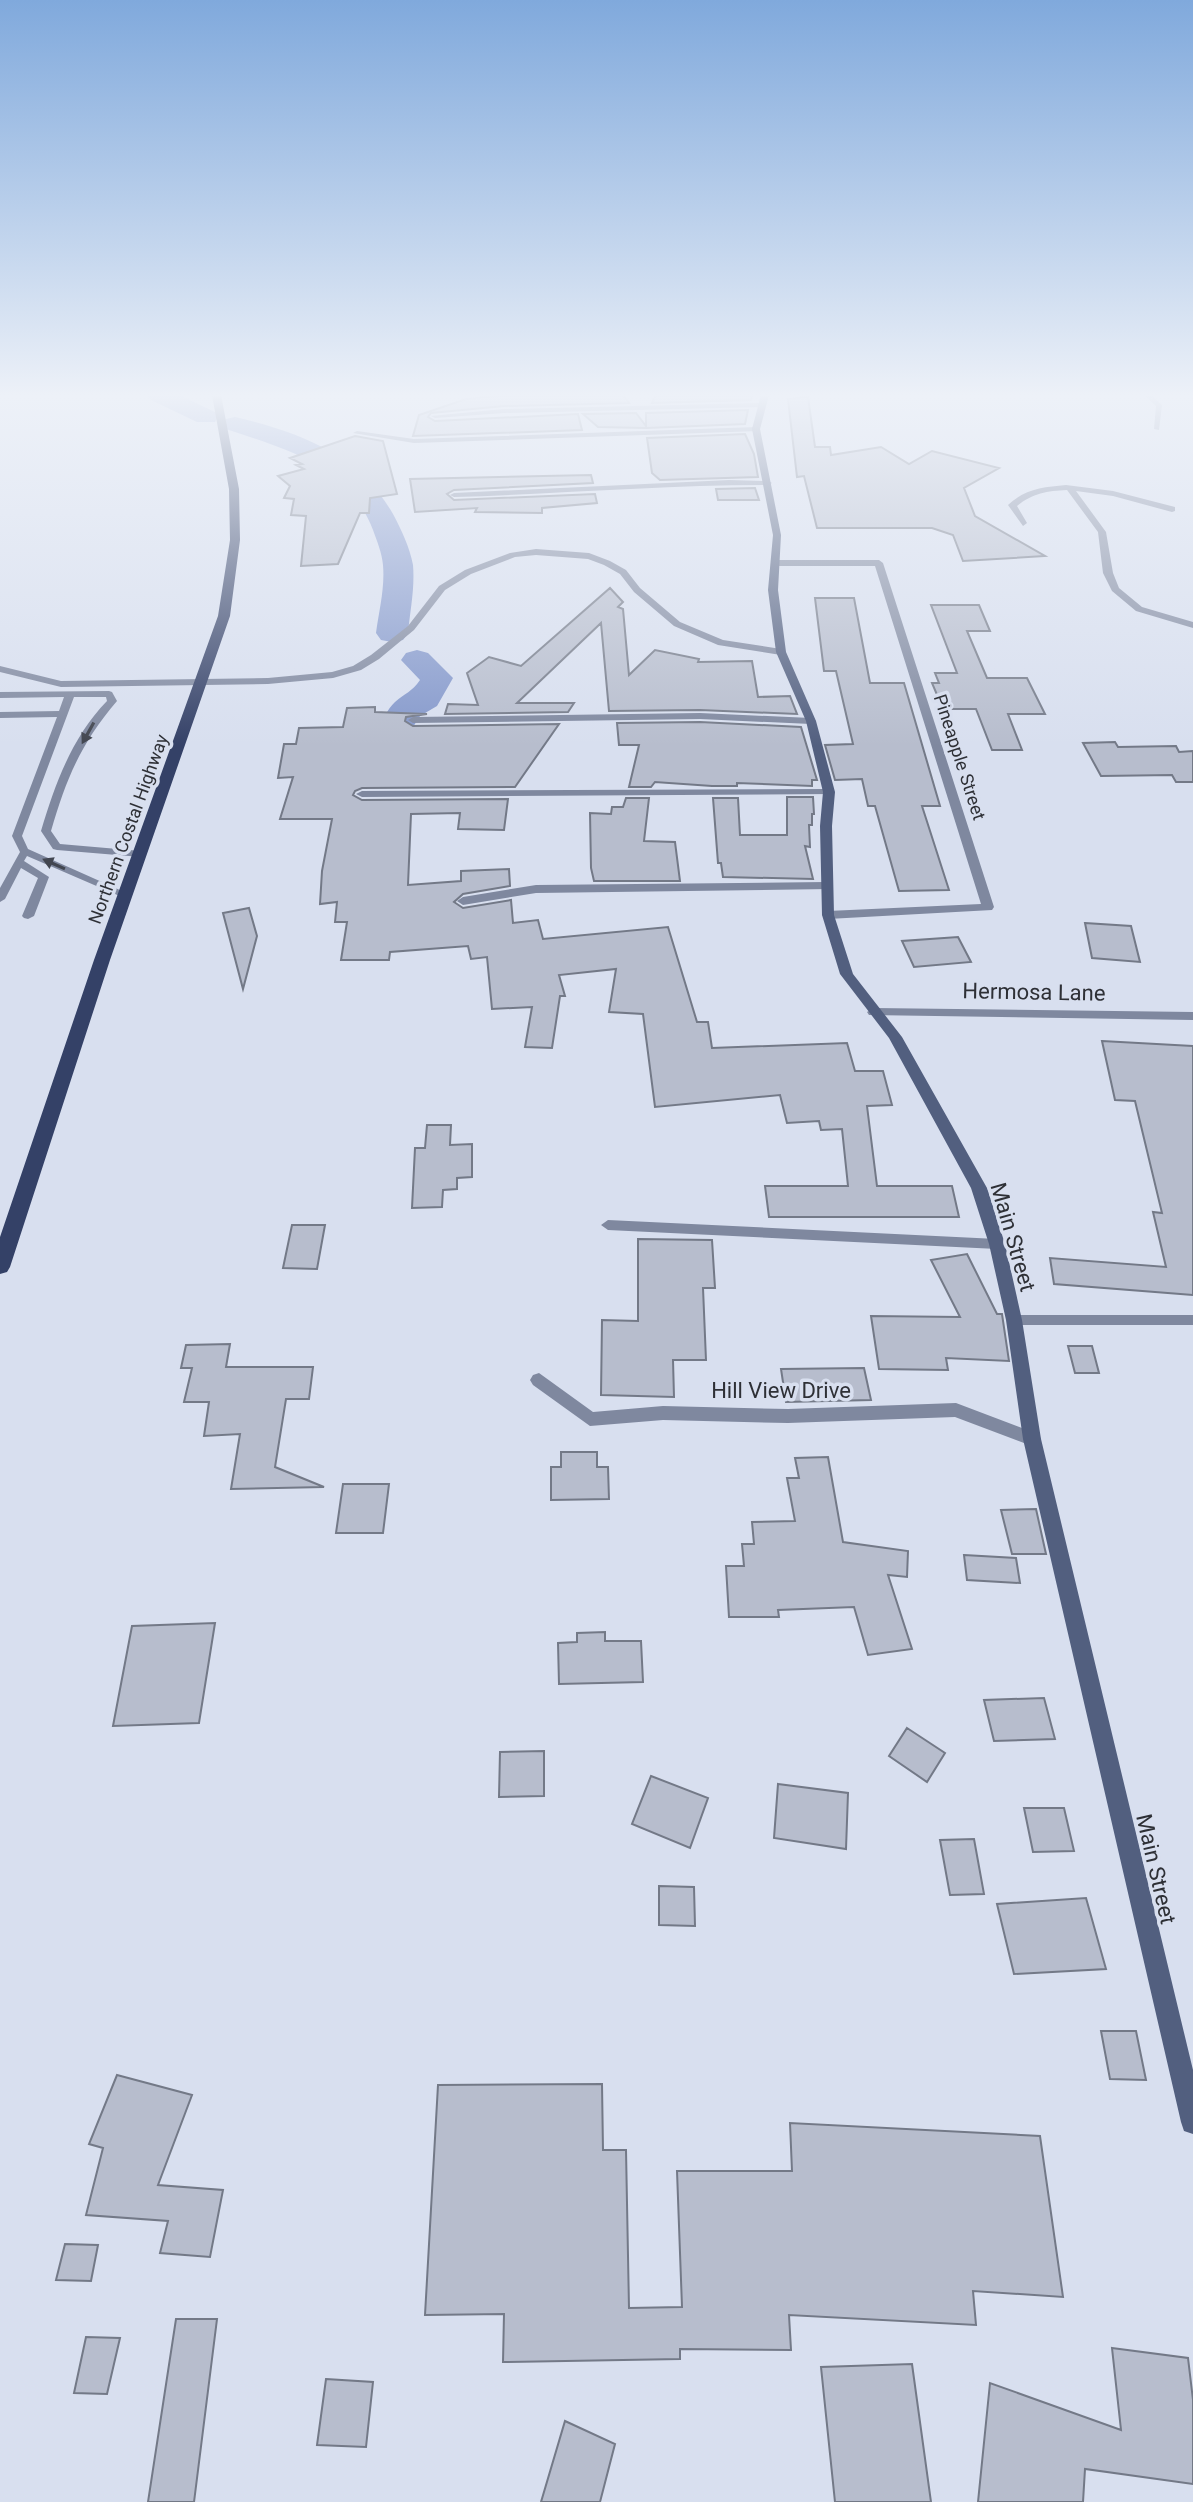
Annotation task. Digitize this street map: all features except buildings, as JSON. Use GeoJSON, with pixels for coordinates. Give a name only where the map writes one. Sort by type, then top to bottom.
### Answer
{"type":"FeatureCollection","features":[{"type":"Feature","properties":{"kind":"main road","name":"Northern Costal Highway"},"geometry":{"type":"LineString","coordinates":[[0,1267],[224,616],[235,540],[234,512]]}},
{"type":"Feature","properties":{"kind":"street","name":"Main Street"},"geometry":{"type":"LineString","coordinates":[[773,512],[777,535],[773,590],[781,652],[811,721],[829,792],[828,915],[847,974],[895,1037],[979,1188],[997,1244],[1014,1320],[1032,1439],[1193,2122]]}},
{"type":"Feature","properties":{"kind":"street"},"geometry":{"type":"LineString","coordinates":[[1016,512],[1023,523]]}},
{"type":"Feature","properties":{"kind":"street"},"geometry":{"type":"LineString","coordinates":[[1087,512],[1102,532],[1108,573],[1115,589],[1139,609],[1193,625]]}},
{"type":"Feature","properties":{"kind":"street"},"geometry":{"type":"LineString","coordinates":[[0,669],[61,684],[300,679],[357,668],[411,628],[442,588],[468,572],[497,560],[536,552],[589,556],[607,563],[623,572],[637,590],[677,624],[721,643],[781,652]]}},
{"type":"Feature","properties":{"kind":"street","name":"Pineapple Street"},"geometry":{"type":"LineString","coordinates":[[776,563],[879,563],[988,907],[828,915]]}},
{"type":"Feature","properties":{"kind":"street"},"geometry":{"type":"LineString","coordinates":[[413,720],[700,716],[811,721]]}},
{"type":"Feature","properties":{"kind":"street"},"geometry":{"type":"LineString","coordinates":[[362,794],[829,792]]}},
{"type":"Feature","properties":{"kind":"street"},"geometry":{"type":"LineString","coordinates":[[463,901],[536,889],[826,886]]}},
{"type":"Feature","properties":{"kind":"street","name":"Hermosa Lane"},"geometry":{"type":"LineString","coordinates":[[874,1012],[1193,1016]]}},
{"type":"Feature","properties":{"kind":"street","name":"Hill View Drive"},"geometry":{"type":"LineString","coordinates":[[539,1380],[590,1419],[663,1413],[788,1416],[956,1410],[1032,1439]]}},
{"type":"Feature","properties":{"kind":"lane"},"geometry":{"type":"LineString","coordinates":[[70,694],[17,836],[24,851],[126,895]]}},
{"type":"Feature","properties":{"kind":"lane"},"geometry":{"type":"LineString","coordinates":[[0,695],[109,694],[112,701],[100,711],[60,782],[46,831],[57,847],[141,854]]}},
{"type":"Feature","properties":{"kind":"lane"},"geometry":{"type":"LineString","coordinates":[[0,715],[62,714]]}},
{"type":"Feature","properties":{"kind":"lane"},"geometry":{"type":"LineString","coordinates":[[0,899],[24,851]]}},
{"type":"Feature","properties":{"kind":"lane"},"geometry":{"type":"LineString","coordinates":[[18,862],[44,877],[28,916]]}},
{"type":"Feature","properties":{"kind":"lane"},"geometry":{"type":"LineString","coordinates":[[608,1225],[997,1244]]}},
{"type":"Feature","properties":{"kind":"lane"},"geometry":{"type":"LineString","coordinates":[[1014,1320],[1193,1320]]}},
{"type":"Feature","properties":{"kind":"waterway"},"geometry":{"type":"LineString","coordinates":[[378,512],[398,565],[392,633]]}},
{"type":"Feature","properties":{"kind":"waterway"},"geometry":{"type":"LineString","coordinates":[[394,731],[407,709],[425,699],[437,678],[417,660]]}}]}
